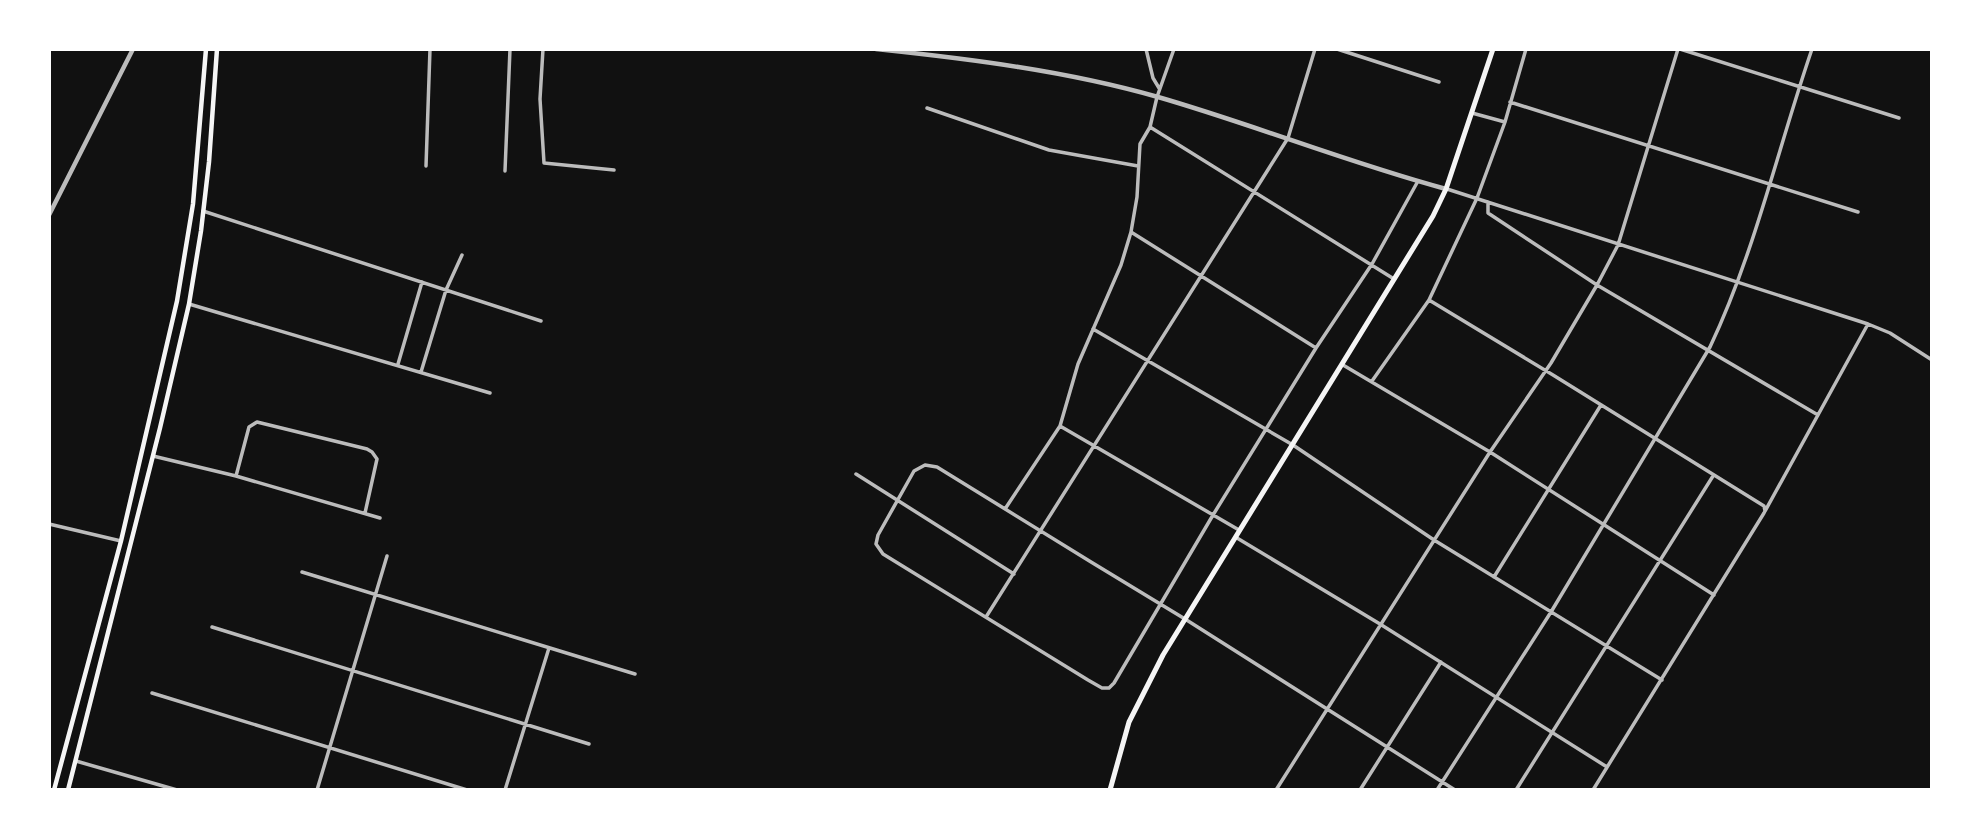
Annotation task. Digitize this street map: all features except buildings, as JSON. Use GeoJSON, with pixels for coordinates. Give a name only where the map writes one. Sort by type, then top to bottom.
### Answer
{"type":"FeatureCollection","features":[{"type":"Feature","properties":{"kind":"highway"},"geometry":{"type":"LineString","coordinates":[[1110,790],[1137,705],[1185,619],[1420,241],[1446,189],[1493,49]]}},
{"type":"Feature","properties":{"kind":"main road"},"geometry":{"type":"LineString","coordinates":[[54,790],[121,541],[177,301],[194,204],[206,49]]}},
{"type":"Feature","properties":{"kind":"main road"},"geometry":{"type":"LineString","coordinates":[[68,790],[189,304],[209,162],[216,49]]}},
{"type":"Feature","properties":{"kind":"street"},"geometry":{"type":"LineString","coordinates":[[49,215],[133,49]]}},
{"type":"Feature","properties":{"kind":"street"},"geometry":{"type":"LineString","coordinates":[[426,166],[430,49]]}},
{"type":"Feature","properties":{"kind":"street"},"geometry":{"type":"LineString","coordinates":[[505,171],[510,49]]}},
{"type":"Feature","properties":{"kind":"street"},"geometry":{"type":"LineString","coordinates":[[543,49],[540,99],[544,163],[614,170]]}},
{"type":"Feature","properties":{"kind":"street"},"geometry":{"type":"LineString","coordinates":[[876,49],[937,55],[1055,74],[1157,97],[1868,324],[1891,333],[1932,360]]}},
{"type":"Feature","properties":{"kind":"street"},"geometry":{"type":"LineString","coordinates":[[1146,49],[1153,78],[1159,88]]}},
{"type":"Feature","properties":{"kind":"street"},"geometry":{"type":"LineString","coordinates":[[1005,509],[1060,426],[1078,364],[1121,265],[1131,232],[1137,197],[1142,138],[1150,127],[1159,88],[1174,49]]}},
{"type":"Feature","properties":{"kind":"street"},"geometry":{"type":"LineString","coordinates":[[986,617],[1288,138],[1315,49]]}},
{"type":"Feature","properties":{"kind":"street"},"geometry":{"type":"LineString","coordinates":[[1337,49],[1439,82]]}},
{"type":"Feature","properties":{"kind":"street"},"geometry":{"type":"LineString","coordinates":[[1372,382],[1429,300],[1477,198],[1505,122],[1526,49]]}},
{"type":"Feature","properties":{"kind":"street"},"geometry":{"type":"LineString","coordinates":[[1276,790],[1490,452],[1545,371],[1597,285],[1618,245],[1679,49],[1899,118]]}},
{"type":"Feature","properties":{"kind":"street"},"geometry":{"type":"LineString","coordinates":[[1437,790],[1551,612],[1708,351],[1737,281],[1812,49]]}},
{"type":"Feature","properties":{"kind":"street"},"geometry":{"type":"LineString","coordinates":[[1510,102],[1858,212]]}},
{"type":"Feature","properties":{"kind":"street"},"geometry":{"type":"LineString","coordinates":[[927,108],[1049,150],[1138,166]]}},
{"type":"Feature","properties":{"kind":"street"},"geometry":{"type":"LineString","coordinates":[[1472,113],[1505,122]]}},
{"type":"Feature","properties":{"kind":"street"},"geometry":{"type":"LineString","coordinates":[[1150,127],[1396,280]]}},
{"type":"Feature","properties":{"kind":"street"},"geometry":{"type":"LineString","coordinates":[[1418,181],[1372,264],[1316,348],[1213,515],[1162,605],[1109,688],[1102,688],[1088,680],[883,554],[877,548],[876,540],[914,471],[925,465],[937,467],[1041,532],[1162,605],[1185,619],[1455,790]]}},
{"type":"Feature","properties":{"kind":"street"},"geometry":{"type":"LineString","coordinates":[[1488,202],[1488,213],[1597,285],[1818,415]]}},
{"type":"Feature","properties":{"kind":"street"},"geometry":{"type":"LineString","coordinates":[[203,211],[541,321]]}},
{"type":"Feature","properties":{"kind":"street"},"geometry":{"type":"LineString","coordinates":[[1131,232],[1316,348]]}},
{"type":"Feature","properties":{"kind":"street"},"geometry":{"type":"LineString","coordinates":[[421,372],[446,290],[462,255]]}},
{"type":"Feature","properties":{"kind":"street"},"geometry":{"type":"LineString","coordinates":[[397,365],[422,282]]}},
{"type":"Feature","properties":{"kind":"street"},"geometry":{"type":"LineString","coordinates":[[1429,300],[1764,506],[1764,513]]}},
{"type":"Feature","properties":{"kind":"street"},"geometry":{"type":"LineString","coordinates":[[189,304],[491,393]]}},
{"type":"Feature","properties":{"kind":"street"},"geometry":{"type":"LineString","coordinates":[[1593,790],[1764,513],[1868,324]]}},
{"type":"Feature","properties":{"kind":"street"},"geometry":{"type":"LineString","coordinates":[[1093,329],[1293,445],[1434,540],[1662,680]]}},
{"type":"Feature","properties":{"kind":"street"},"geometry":{"type":"LineString","coordinates":[[1343,365],[1490,452],[1714,595]]}},
{"type":"Feature","properties":{"kind":"street"},"geometry":{"type":"LineString","coordinates":[[1494,577],[1601,405]]}},
{"type":"Feature","properties":{"kind":"street"},"geometry":{"type":"LineString","coordinates":[[236,476],[249,427],[257,422],[366,449],[377,459],[365,513]]}},
{"type":"Feature","properties":{"kind":"street"},"geometry":{"type":"LineString","coordinates":[[1060,426],[1241,531]]}},
{"type":"Feature","properties":{"kind":"street"},"geometry":{"type":"LineString","coordinates":[[153,456],[236,476],[380,518]]}},
{"type":"Feature","properties":{"kind":"street"},"geometry":{"type":"LineString","coordinates":[[856,474],[1014,574]]}},
{"type":"Feature","properties":{"kind":"street"},"geometry":{"type":"LineString","coordinates":[[1516,790],[1713,476]]}},
{"type":"Feature","properties":{"kind":"street"},"geometry":{"type":"LineString","coordinates":[[49,524],[121,541]]}},
{"type":"Feature","properties":{"kind":"street"},"geometry":{"type":"LineString","coordinates":[[1237,538],[1497,696],[1607,767]]}},
{"type":"Feature","properties":{"kind":"street"},"geometry":{"type":"LineString","coordinates":[[317,790],[387,556]]}},
{"type":"Feature","properties":{"kind":"street"},"geometry":{"type":"LineString","coordinates":[[302,572],[635,674]]}},
{"type":"Feature","properties":{"kind":"street"},"geometry":{"type":"LineString","coordinates":[[212,627],[589,744]]}},
{"type":"Feature","properties":{"kind":"street"},"geometry":{"type":"LineString","coordinates":[[505,790],[549,648]]}},
{"type":"Feature","properties":{"kind":"street"},"geometry":{"type":"LineString","coordinates":[[1360,790],[1441,662]]}},
{"type":"Feature","properties":{"kind":"street"},"geometry":{"type":"LineString","coordinates":[[152,693],[467,790]]}},
{"type":"Feature","properties":{"kind":"street"},"geometry":{"type":"LineString","coordinates":[[76,761],[177,790]]}}]}
